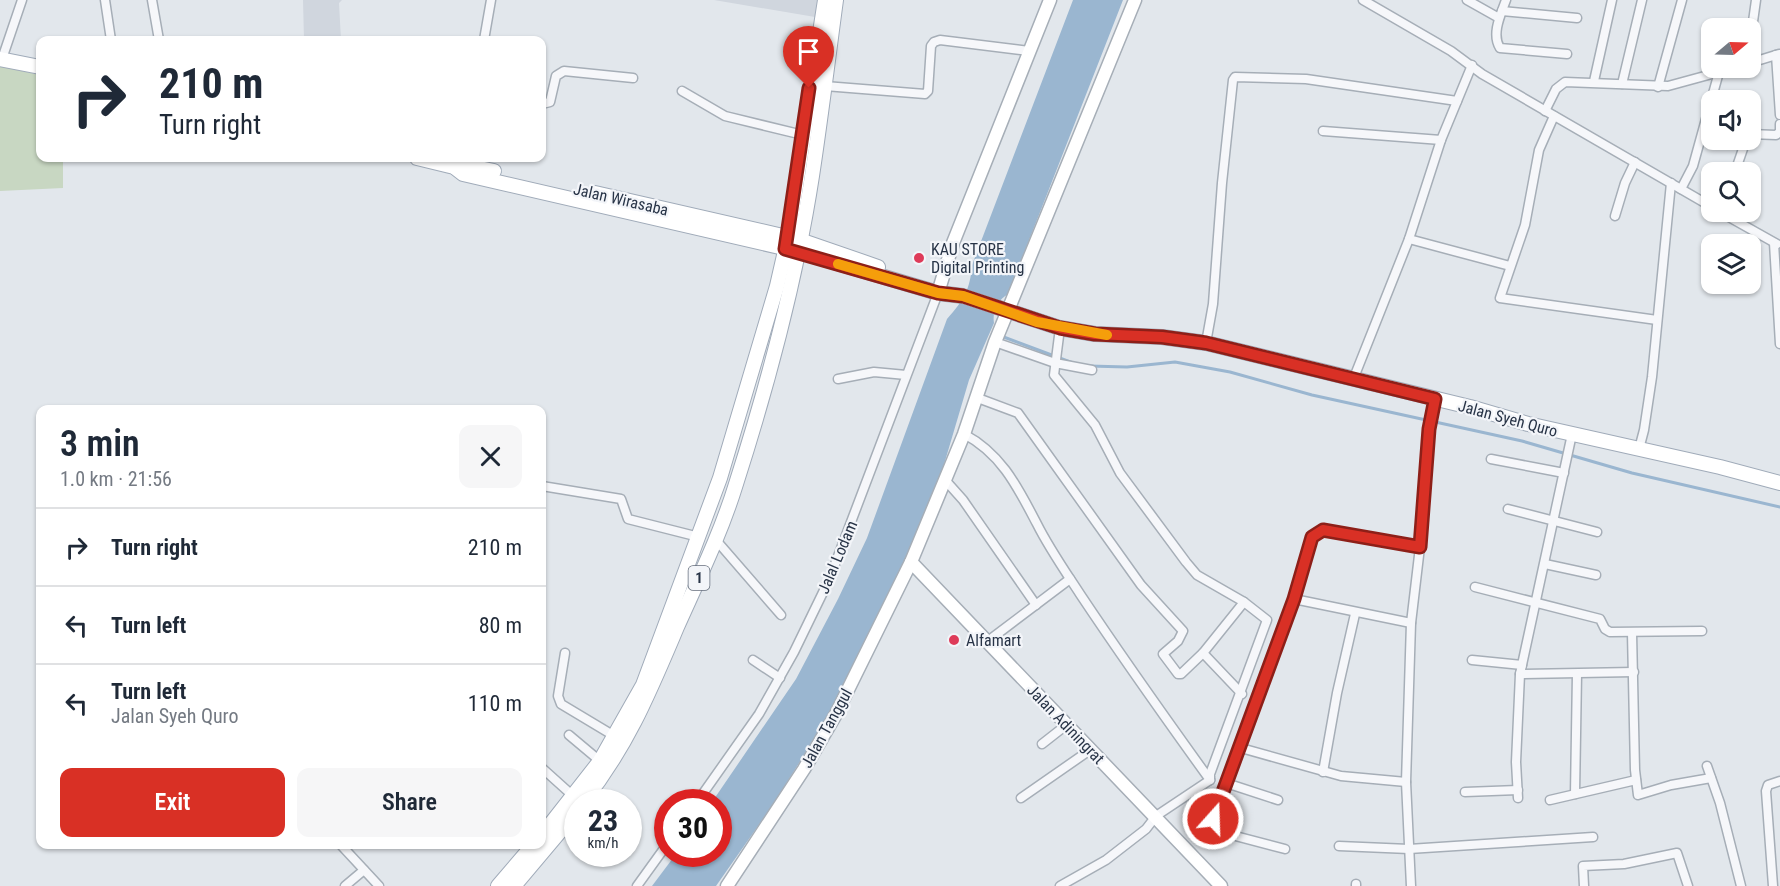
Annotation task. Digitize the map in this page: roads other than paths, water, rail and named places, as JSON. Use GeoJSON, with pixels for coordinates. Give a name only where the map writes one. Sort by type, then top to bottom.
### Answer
{"type":"FeatureCollection","features":[{"type":"Feature","properties":{"kind":"main road","name":"1"},"geometry":{"type":"LineString","coordinates":[[584,789],[644,685],[699,537],[793,244],[803,135],[825,0]]}},
{"type":"Feature","properties":{"kind":"main road","name":"1"},"geometry":{"type":"LineString","coordinates":[[588,789],[609,769],[639,716],[716,540],[736,485],[778,337],[793,244],[825,86],[836,0]]}},
{"type":"Feature","properties":{"kind":"main road"},"geometry":{"type":"LineString","coordinates":[[1,59],[36,66]]}},
{"type":"Feature","properties":{"kind":"main road","name":"Jalan Wirasaba"},"geometry":{"type":"LineString","coordinates":[[440,162],[610,206],[793,244]]}},
{"type":"Feature","properties":{"kind":"main road","name":"Jalan Syeh Quro"},"geometry":{"type":"LineString","coordinates":[[793,244],[1060,328],[1095,334],[1162,337],[1206,343],[1353,380],[1434,404],[1780,483]]}},
{"type":"Feature","properties":{"kind":"main road","name":"1"},"geometry":{"type":"LineString","coordinates":[[546,831],[564,813]]}},
{"type":"Feature","properties":{"kind":"main road"},"geometry":{"type":"LineString","coordinates":[[546,848],[564,826]]}},
{"type":"Feature","properties":{"kind":"main road"},"geometry":{"type":"LineString","coordinates":[[498,886],[530,849]]}},
{"type":"Feature","properties":{"kind":"main road"},"geometry":{"type":"LineString","coordinates":[[514,886],[545,849]]}},
{"type":"Feature","properties":{"kind":"street"},"geometry":{"type":"LineString","coordinates":[[1,59],[22,0]]}},
{"type":"Feature","properties":{"kind":"street"},"geometry":{"type":"LineString","coordinates":[[105,0],[110,36]]}},
{"type":"Feature","properties":{"kind":"street"},"geometry":{"type":"LineString","coordinates":[[152,0],[158,36]]}},
{"type":"Feature","properties":{"kind":"street"},"geometry":{"type":"LineString","coordinates":[[485,36],[492,0]]}},
{"type":"Feature","properties":{"kind":"street"},"geometry":{"type":"LineString","coordinates":[[939,289],[953,243],[1050,0]]}},
{"type":"Feature","properties":{"kind":"street","name":"Jalan Tanggul"},"geometry":{"type":"LineString","coordinates":[[727,886],[804,769],[836,714],[911,562],[964,434],[1006,311],[1136,0]]}},
{"type":"Feature","properties":{"kind":"street"},"geometry":{"type":"LineString","coordinates":[[1363,0],[1472,65],[1482,74],[1701,201]]}},
{"type":"Feature","properties":{"kind":"street"},"geometry":{"type":"LineString","coordinates":[[1467,0],[1480,3],[1500,15],[1577,18]]}},
{"type":"Feature","properties":{"kind":"street"},"geometry":{"type":"LineString","coordinates":[[1506,0],[1500,15],[1497,41],[1500,48],[1567,54]]}},
{"type":"Feature","properties":{"kind":"street"},"geometry":{"type":"LineString","coordinates":[[1594,81],[1612,0]]}},
{"type":"Feature","properties":{"kind":"street"},"geometry":{"type":"LineString","coordinates":[[1622,84],[1642,0]]}},
{"type":"Feature","properties":{"kind":"street"},"geometry":{"type":"LineString","coordinates":[[1658,87],[1682,0]]}},
{"type":"Feature","properties":{"kind":"street"},"geometry":{"type":"LineString","coordinates":[[1753,18],[1756,0]]}},
{"type":"Feature","properties":{"kind":"street"},"geometry":{"type":"LineString","coordinates":[[825,86],[925,94],[928,91],[931,46],[940,40],[1029,51]]}},
{"type":"Feature","properties":{"kind":"street"},"geometry":{"type":"LineString","coordinates":[[1761,59],[1778,54],[1780,115]]}},
{"type":"Feature","properties":{"kind":"street"},"geometry":{"type":"LineString","coordinates":[[1353,380],[1409,239],[1456,100],[1472,65]]}},
{"type":"Feature","properties":{"kind":"street"},"geometry":{"type":"LineString","coordinates":[[546,103],[550,102],[556,76],[564,72],[633,78]]}},
{"type":"Feature","properties":{"kind":"street"},"geometry":{"type":"LineString","coordinates":[[1545,111],[1559,85],[1565,82],[1594,81],[1658,87],[1701,76]]}},
{"type":"Feature","properties":{"kind":"street"},"geometry":{"type":"LineString","coordinates":[[1206,343],[1214,304],[1222,183],[1235,77],[1306,79],[1456,100]]}},
{"type":"Feature","properties":{"kind":"street"},"geometry":{"type":"LineString","coordinates":[[1681,189],[1693,166],[1717,78]]}},
{"type":"Feature","properties":{"kind":"street"},"geometry":{"type":"LineString","coordinates":[[681,91],[725,116],[803,135]]}},
{"type":"Feature","properties":{"kind":"street"},"geometry":{"type":"LineString","coordinates":[[1554,116],[1539,150],[1525,225],[1501,299],[1657,320]]}},
{"type":"Feature","properties":{"kind":"street"},"geometry":{"type":"LineString","coordinates":[[1761,134],[1776,135],[1780,124]]}},
{"type":"Feature","properties":{"kind":"street"},"geometry":{"type":"LineString","coordinates":[[1323,130],[1441,140]]}},
{"type":"Feature","properties":{"kind":"street"},"geometry":{"type":"LineString","coordinates":[[1615,216],[1625,183],[1635,162]]}},
{"type":"Feature","properties":{"kind":"street"},"geometry":{"type":"LineString","coordinates":[[1639,449],[1649,397],[1671,183]]}},
{"type":"Feature","properties":{"kind":"street"},"geometry":{"type":"LineString","coordinates":[[1738,222],[1777,244],[1780,344]]}},
{"type":"Feature","properties":{"kind":"street"},"geometry":{"type":"LineString","coordinates":[[1409,239],[1510,266]]}},
{"type":"Feature","properties":{"kind":"street","name":"Jalal Lodam"},"geometry":{"type":"LineString","coordinates":[[706,789],[759,714],[780,678],[829,580],[939,289]]}},
{"type":"Feature","properties":{"kind":"street"},"geometry":{"type":"LineString","coordinates":[[1060,328],[1054,375],[1095,425],[1120,473],[1186,562],[1207,582],[1244,602],[1267,620],[1242,694],[1210,774],[1210,780]]}},
{"type":"Feature","properties":{"kind":"street"},"geometry":{"type":"LineString","coordinates":[[997,338],[1092,370]]}},
{"type":"Feature","properties":{"kind":"street"},"geometry":{"type":"LineString","coordinates":[[838,379],[874,372],[906,375]]}},
{"type":"Feature","properties":{"kind":"street"},"geometry":{"type":"LineString","coordinates":[[975,397],[1018,413],[1141,585],[1183,631],[1178,641],[1163,654],[1178,674],[1181,674],[1203,653],[1244,602]]}},
{"type":"Feature","properties":{"kind":"street"},"geometry":{"type":"LineString","coordinates":[[1411,886],[1406,782],[1411,623],[1420,547],[1429,429],[1434,404]]}},
{"type":"Feature","properties":{"kind":"street"},"geometry":{"type":"LineString","coordinates":[[964,434],[992,453],[1013,478],[1037,526],[1070,579],[1125,663],[1210,780]]}},
{"type":"Feature","properties":{"kind":"street"},"geometry":{"type":"LineString","coordinates":[[1465,792],[1518,794],[1516,762],[1521,669],[1545,564],[1551,521],[1572,434]]}},
{"type":"Feature","properties":{"kind":"street"},"geometry":{"type":"LineString","coordinates":[[1491,459],[1564,473]]}},
{"type":"Feature","properties":{"kind":"street"},"geometry":{"type":"LineString","coordinates":[[946,481],[963,500],[1036,605]]}},
{"type":"Feature","properties":{"kind":"street"},"geometry":{"type":"LineString","coordinates":[[546,487],[621,499],[628,519],[699,537]]}},
{"type":"Feature","properties":{"kind":"street"},"geometry":{"type":"LineString","coordinates":[[1508,509],[1597,532]]}},
{"type":"Feature","properties":{"kind":"street"},"geometry":{"type":"LineString","coordinates":[[1285,849],[1215,828],[1213,819],[1294,599],[1312,537],[1316,532],[1323,530],[1420,547]]}},
{"type":"Feature","properties":{"kind":"street"},"geometry":{"type":"LineString","coordinates":[[716,540],[781,615]]}},
{"type":"Feature","properties":{"kind":"street","name":"Jalan Adiningrat"},"geometry":{"type":"LineString","coordinates":[[911,562],[988,641],[1065,726],[1156,816],[1221,886]]}},
{"type":"Feature","properties":{"kind":"street"},"geometry":{"type":"LineString","coordinates":[[1545,564],[1596,575]]}},
{"type":"Feature","properties":{"kind":"street"},"geometry":{"type":"LineString","coordinates":[[988,641],[1070,579]]}},
{"type":"Feature","properties":{"kind":"street"},"geometry":{"type":"LineString","coordinates":[[1475,587],[1600,619],[1605,629],[1610,632],[1632,633],[1675,629],[1702,631]]}},
{"type":"Feature","properties":{"kind":"street"},"geometry":{"type":"LineString","coordinates":[[1294,599],[1355,614],[1411,623]]}},
{"type":"Feature","properties":{"kind":"street"},"geometry":{"type":"LineString","coordinates":[[1323,772],[1355,614]]}},
{"type":"Feature","properties":{"kind":"street"},"geometry":{"type":"LineString","coordinates":[[1632,633],[1638,795],[1671,785],[1711,778]]}},
{"type":"Feature","properties":{"kind":"street"},"geometry":{"type":"LineString","coordinates":[[566,653],[558,696],[561,704],[615,737]]}},
{"type":"Feature","properties":{"kind":"street"},"geometry":{"type":"LineString","coordinates":[[1203,653],[1242,694]]}},
{"type":"Feature","properties":{"kind":"street"},"geometry":{"type":"LineString","coordinates":[[753,660],[780,678]]}},
{"type":"Feature","properties":{"kind":"street"},"geometry":{"type":"LineString","coordinates":[[1472,660],[1521,669],[1577,674],[1634,672]]}},
{"type":"Feature","properties":{"kind":"street"},"geometry":{"type":"LineString","coordinates":[[1575,794],[1577,674]]}},
{"type":"Feature","properties":{"kind":"street"},"geometry":{"type":"LineString","coordinates":[[1042,744],[1065,726]]}},
{"type":"Feature","properties":{"kind":"street"},"geometry":{"type":"LineString","coordinates":[[569,735],[600,761]]}},
{"type":"Feature","properties":{"kind":"street"},"geometry":{"type":"LineString","coordinates":[[1241,748],[1323,772],[1406,782]]}},
{"type":"Feature","properties":{"kind":"street"},"geometry":{"type":"LineString","coordinates":[[1020,798],[1090,750]]}},
{"type":"Feature","properties":{"kind":"street"},"geometry":{"type":"LineString","coordinates":[[1707,766],[1741,886]]}},
{"type":"Feature","properties":{"kind":"street"},"geometry":{"type":"LineString","coordinates":[[546,771],[566,789]]}},
{"type":"Feature","properties":{"kind":"street"},"geometry":{"type":"LineString","coordinates":[[1060,886],[1106,860],[1146,829],[1156,816],[1210,780]]}},
{"type":"Feature","properties":{"kind":"street"},"geometry":{"type":"LineString","coordinates":[[1550,800],[1636,780]]}},
{"type":"Feature","properties":{"kind":"street"},"geometry":{"type":"LineString","coordinates":[[1773,886],[1767,787],[1780,781]]}},
{"type":"Feature","properties":{"kind":"street"},"geometry":{"type":"LineString","coordinates":[[1226,783],[1278,800]]}},
{"type":"Feature","properties":{"kind":"street"},"geometry":{"type":"LineString","coordinates":[[1339,846],[1409,849],[1593,837]]}},
{"type":"Feature","properties":{"kind":"street"},"geometry":{"type":"LineString","coordinates":[[345,849],[379,886]]}},
{"type":"Feature","properties":{"kind":"street"},"geometry":{"type":"LineString","coordinates":[[1584,886],[1583,866],[1624,864],[1677,853],[1688,886]]}},
{"type":"Feature","properties":{"kind":"street"},"geometry":{"type":"LineString","coordinates":[[637,886],[654,862]]}},
{"type":"Feature","properties":{"kind":"street"},"geometry":{"type":"LineString","coordinates":[[345,886],[364,870]]}},
{"type":"Feature","properties":{"kind":"water"},"geometry":{"type":"Polygon","coordinates":[[[1073,0],[1123,0],[1008,294],[1004,296],[995,310],[994,323],[969,380],[940,478],[907,561],[830,714],[772,806],[732,863],[732,789],[721,789],[796,679],[838,599],[867,538],[947,319],[958,306],[968,288],[972,265],[1073,0]]]}},
{"type":"Feature","properties":{"kind":"water"},"geometry":{"type":"Polygon","coordinates":[[[666,867],[729,867],[716,886],[652,886],[666,867]]]}},
{"type":"Feature","properties":{"kind":"waterway"},"geometry":{"type":"LineString","coordinates":[[1001,336],[1073,363]]}},
{"type":"Feature","properties":{"kind":"waterway"},"geometry":{"type":"LineString","coordinates":[[1089,366],[1127,367],[1175,362],[1230,372],[1312,395],[1522,441],[1632,473],[1780,507]]}},
{"type":"Feature","properties":{"kind":"place","name":"KAU STORE Digital Printing"},"geometry":{"type":"Point","coordinates":[919,258]}},
{"type":"Feature","properties":{"kind":"place","name":"Alfamart"},"geometry":{"type":"Point","coordinates":[954,640]}}]}
